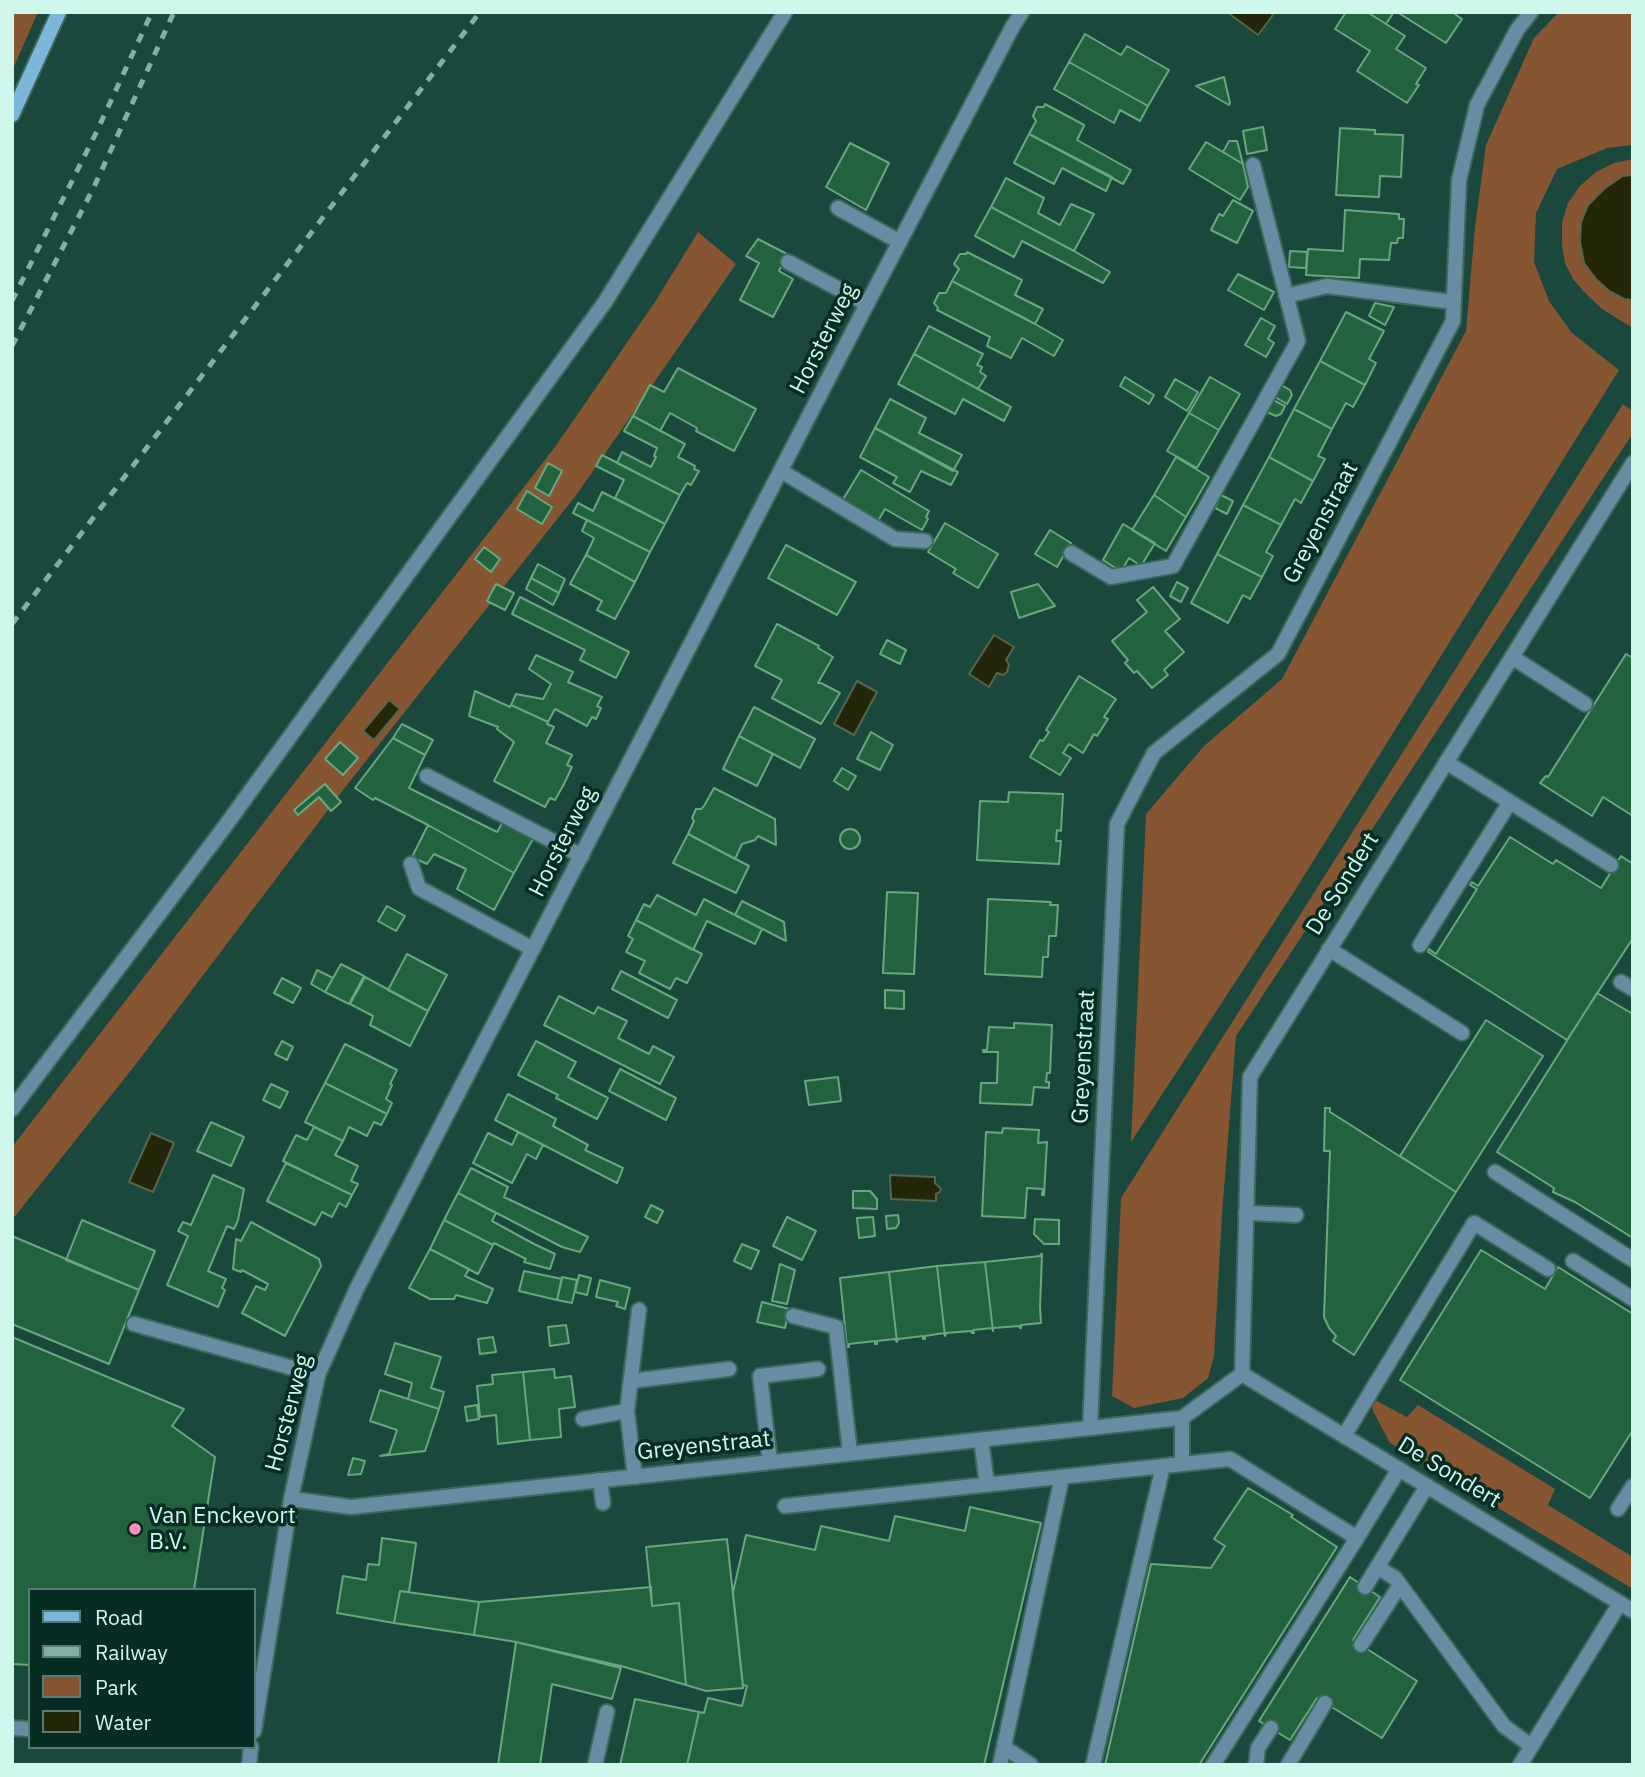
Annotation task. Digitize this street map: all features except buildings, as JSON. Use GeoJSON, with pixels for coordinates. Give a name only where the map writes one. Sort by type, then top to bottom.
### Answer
{"type":"FeatureCollection","features":[{"type":"Feature","properties":{"kind":"main road"},"geometry":{"type":"LineString","coordinates":[[12,115],[59,12]]}},
{"type":"Feature","properties":{"kind":"street"},"geometry":{"type":"LineString","coordinates":[[12,1110],[223,829],[605,302],[785,12]]}},
{"type":"Feature","properties":{"kind":"street","name":"Horsterweg"},"geometry":{"type":"LineString","coordinates":[[256,1718],[290,1499],[318,1375],[357,1288],[867,304],[1022,12]]}},
{"type":"Feature","properties":{"kind":"street","name":"Greyenstraat"},"geometry":{"type":"LineString","coordinates":[[290,1499],[351,1507],[1090,1428],[1117,824],[1154,753],[1278,654],[1453,321],[1459,180],[1477,105],[1517,30],[1531,12]]}},
{"type":"Feature","properties":{"kind":"street"},"geometry":{"type":"LineString","coordinates":[[1071,554],[1111,577],[1172,566],[1298,341],[1253,165]]}},
{"type":"Feature","properties":{"kind":"street"},"geometry":{"type":"LineString","coordinates":[[838,208],[900,242]]}},
{"type":"Feature","properties":{"kind":"street"},"geometry":{"type":"LineString","coordinates":[[788,262],[867,304]]}},
{"type":"Feature","properties":{"kind":"street"},"geometry":{"type":"LineString","coordinates":[[1286,296],[1327,286],[1453,302]]}},
{"type":"Feature","properties":{"kind":"street","name":"De Sondert"},"geometry":{"type":"LineString","coordinates":[[1626,1607],[1242,1374],[1250,1077],[1633,463]]}},
{"type":"Feature","properties":{"kind":"street"},"geometry":{"type":"LineString","coordinates":[[781,471],[895,539],[925,541]]}},
{"type":"Feature","properties":{"kind":"street"},"geometry":{"type":"LineString","coordinates":[[1512,657],[1585,704]]}},
{"type":"Feature","properties":{"kind":"street"},"geometry":{"type":"LineString","coordinates":[[1446,762],[1611,864]]}},
{"type":"Feature","properties":{"kind":"street"},"geometry":{"type":"LineString","coordinates":[[426,776],[582,856]]}},
{"type":"Feature","properties":{"kind":"street"},"geometry":{"type":"LineString","coordinates":[[1420,945],[1510,802]]}},
{"type":"Feature","properties":{"kind":"street"},"geometry":{"type":"LineString","coordinates":[[411,864],[419,888],[533,949]]}},
{"type":"Feature","properties":{"kind":"street"},"geometry":{"type":"LineString","coordinates":[[1329,949],[1462,1033]]}},
{"type":"Feature","properties":{"kind":"street"},"geometry":{"type":"LineString","coordinates":[[1495,1172],[1633,1260]]}},
{"type":"Feature","properties":{"kind":"street"},"geometry":{"type":"LineString","coordinates":[[1246,1213],[1296,1215]]}},
{"type":"Feature","properties":{"kind":"street"},"geometry":{"type":"LineString","coordinates":[[1344,1436],[1474,1223],[1548,1269]]}},
{"type":"Feature","properties":{"kind":"street"},"geometry":{"type":"LineString","coordinates":[[1573,1261],[1633,1298]]}},
{"type":"Feature","properties":{"kind":"street"},"geometry":{"type":"LineString","coordinates":[[635,1477],[627,1411],[639,1310]]}},
{"type":"Feature","properties":{"kind":"street"},"geometry":{"type":"LineString","coordinates":[[793,1316],[836,1327],[850,1453]]}},
{"type":"Feature","properties":{"kind":"street"},"geometry":{"type":"LineString","coordinates":[[134,1324],[318,1375]]}},
{"type":"Feature","properties":{"kind":"street"},"geometry":{"type":"LineString","coordinates":[[770,1462],[760,1376],[818,1368]]}},
{"type":"Feature","properties":{"kind":"street"},"geometry":{"type":"LineString","coordinates":[[631,1381],[729,1369]]}},
{"type":"Feature","properties":{"kind":"street"},"geometry":{"type":"LineString","coordinates":[[1090,1428],[1182,1418],[1242,1374]]}},
{"type":"Feature","properties":{"kind":"street"},"geometry":{"type":"LineString","coordinates":[[583,1419],[627,1411]]}},
{"type":"Feature","properties":{"kind":"street"},"geometry":{"type":"LineString","coordinates":[[1182,1418],[1182,1464]]}},
{"type":"Feature","properties":{"kind":"street"},"geometry":{"type":"LineString","coordinates":[[981,1440],[987,1484]]}},
{"type":"Feature","properties":{"kind":"street"},"geometry":{"type":"LineString","coordinates":[[785,1506],[1230,1459],[1357,1538]]}},
{"type":"Feature","properties":{"kind":"street"},"geometry":{"type":"LineString","coordinates":[[1094,1765],[1163,1466]]}},
{"type":"Feature","properties":{"kind":"street"},"geometry":{"type":"LineString","coordinates":[[1213,1765],[1399,1469]]}},
{"type":"Feature","properties":{"kind":"street"},"geometry":{"type":"LineString","coordinates":[[1000,1765],[1062,1477]]}},
{"type":"Feature","properties":{"kind":"street"},"geometry":{"type":"LineString","coordinates":[[600,1480],[603,1503]]}},
{"type":"Feature","properties":{"kind":"street"},"geometry":{"type":"LineString","coordinates":[[1365,1587],[1427,1486]]}},
{"type":"Feature","properties":{"kind":"street"},"geometry":{"type":"LineString","coordinates":[[1618,1509],[1633,1486]]}},
{"type":"Feature","properties":{"kind":"street"},"geometry":{"type":"LineString","coordinates":[[1377,1567],[1395,1578],[1504,1726],[1531,1746]]}},
{"type":"Feature","properties":{"kind":"street"},"geometry":{"type":"LineString","coordinates":[[1361,1645],[1400,1585]]}},
{"type":"Feature","properties":{"kind":"street"},"geometry":{"type":"LineString","coordinates":[[1520,1765],[1626,1607]]}},
{"type":"Feature","properties":{"kind":"street"},"geometry":{"type":"LineString","coordinates":[[1288,1765],[1325,1703]]}},
{"type":"Feature","properties":{"kind":"street"},"geometry":{"type":"LineString","coordinates":[[595,1765],[607,1712]]}},
{"type":"Feature","properties":{"kind":"street"},"geometry":{"type":"LineString","coordinates":[[1256,1765],[1258,1748],[1271,1728]]}},
{"type":"Feature","properties":{"kind":"street"},"geometry":{"type":"LineString","coordinates":[[1004,1747],[1031,1765]]}},
{"type":"Feature","properties":{"kind":"green space"},"geometry":{"type":"Polygon","coordinates":[[[12,12],[38,12],[12,71],[12,12]]]}},
{"type":"Feature","properties":{"kind":"green space"},"geometry":{"type":"Polygon","coordinates":[[[1559,12],[1633,12],[1633,145],[1607,148],[1557,169],[1536,213],[1534,262],[1549,301],[1572,333],[1619,370],[1294,892],[1131,1142],[1146,814],[1204,746],[1282,679],[1466,331],[1475,227],[1486,145],[1534,38],[1559,12]]]}},
{"type":"Feature","properties":{"kind":"green space"},"geometry":{"type":"Polygon","coordinates":[[[1633,159],[1633,175],[1623,176],[1581,222],[1580,242],[1584,263],[1624,299],[1633,300],[1633,328],[1602,309],[1573,279],[1565,263],[1562,223],[1568,203],[1580,186],[1596,172],[1614,163],[1633,159]]]}},
{"type":"Feature","properties":{"kind":"green space"},"geometry":{"type":"Polygon","coordinates":[[[698,232],[736,264],[577,494],[343,790],[136,1064],[12,1220],[12,1147],[555,447],[655,302],[698,232]]]}},
{"type":"Feature","properties":{"kind":"green space"},"geometry":{"type":"Polygon","coordinates":[[[1623,404],[1633,411],[1633,433],[1236,1036],[1214,1356],[1208,1378],[1183,1398],[1134,1408],[1112,1396],[1121,1198],[1623,404]]]}},
{"type":"Feature","properties":{"kind":"green space"},"geometry":{"type":"Polygon","coordinates":[[[1371,1398],[1407,1417],[1418,1405],[1555,1489],[1548,1505],[1633,1557],[1633,1589],[1390,1443],[1373,1411],[1371,1398]]]}},
{"type":"Feature","properties":{"kind":"water"},"geometry":{"type":"Polygon","coordinates":[[[1227,12],[1270,12],[1273,15],[1258,35],[1227,12]]]}},
{"type":"Feature","properties":{"kind":"water"},"geometry":{"type":"Polygon","coordinates":[[[1633,175],[1633,300],[1624,299],[1609,291],[1596,279],[1584,263],[1580,242],[1581,222],[1588,205],[1605,188],[1623,176],[1633,175]]]}},
{"type":"Feature","properties":{"kind":"water"},"geometry":{"type":"Polygon","coordinates":[[[994,635],[1014,647],[1006,660],[1009,664],[1007,672],[1003,675],[997,673],[989,687],[969,674],[994,635]]]}},
{"type":"Feature","properties":{"kind":"water"},"geometry":{"type":"Polygon","coordinates":[[[857,681],[877,692],[854,735],[834,724],[857,681]]]}},
{"type":"Feature","properties":{"kind":"water"},"geometry":{"type":"Polygon","coordinates":[[[389,700],[400,709],[374,740],[363,731],[389,700]]]}},
{"type":"Feature","properties":{"kind":"water"},"geometry":{"type":"Polygon","coordinates":[[[151,1133],[174,1143],[153,1192],[129,1182],[151,1133]]]}},
{"type":"Feature","properties":{"kind":"water"},"geometry":{"type":"Polygon","coordinates":[[[890,1175],[935,1177],[935,1183],[941,1189],[936,1194],[936,1201],[891,1199],[890,1175]]]}},
{"type":"Feature","properties":{"kind":"railway"},"geometry":{"type":"LineString","coordinates":[[12,301],[96,133],[152,12]]}},
{"type":"Feature","properties":{"kind":"railway"},"geometry":{"type":"LineString","coordinates":[[12,346],[94,187],[174,12]]}},
{"type":"Feature","properties":{"kind":"railway"},"geometry":{"type":"LineString","coordinates":[[12,624],[480,12]]}},
{"type":"Feature","properties":{"kind":"place","name":"Van Enckevort B.V."},"geometry":{"type":"Point","coordinates":[135,1529]}}]}
